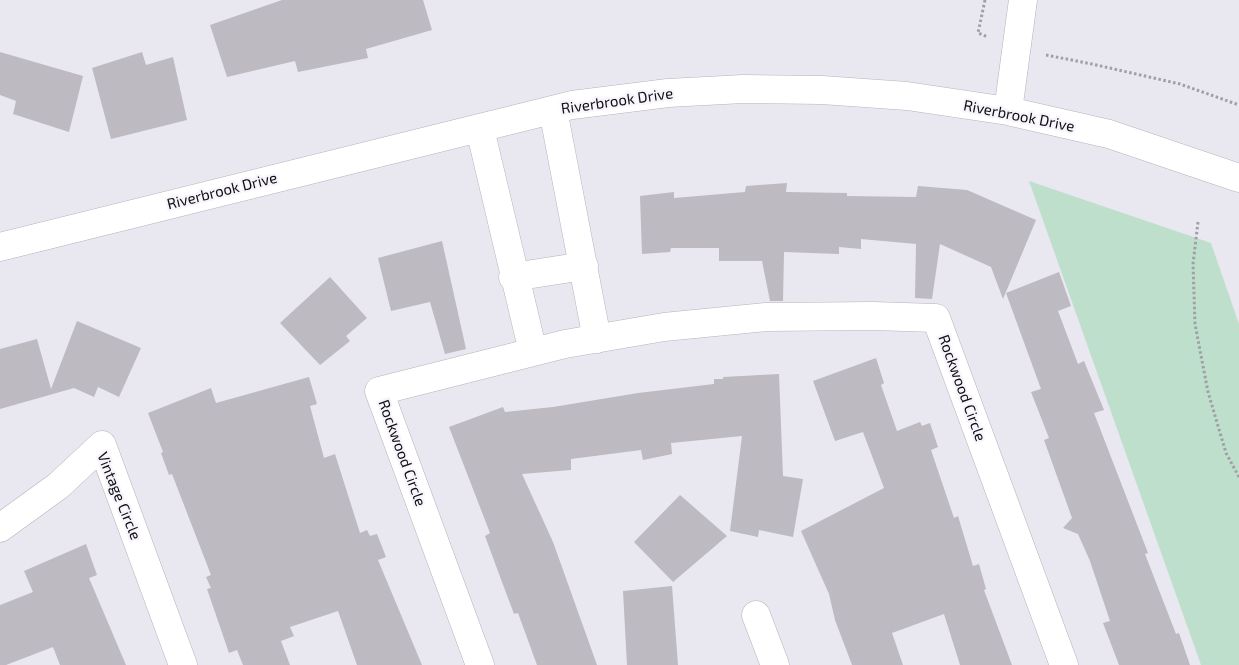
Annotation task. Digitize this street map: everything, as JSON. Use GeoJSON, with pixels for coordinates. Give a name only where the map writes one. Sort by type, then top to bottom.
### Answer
{"type":"FeatureCollection","features":[{"type":"Feature","properties":{"kind":"street"},"geometry":{"type":"LineString","coordinates":[[1008,111],[1022,0]]}},
{"type":"Feature","properties":{"kind":"street","name":"Riverbrook Drive"},"geometry":{"type":"LineString","coordinates":[[0,248],[572,105],[668,93],[744,89],[822,90],[907,96],[1008,111],[1108,134],[1239,178]]}},
{"type":"Feature","properties":{"kind":"street"},"geometry":{"type":"LineString","coordinates":[[553,110],[597,339]]}},
{"type":"Feature","properties":{"kind":"street"},"geometry":{"type":"LineString","coordinates":[[480,129],[513,277],[533,352]]}},
{"type":"Feature","properties":{"kind":"street"},"geometry":{"type":"LineString","coordinates":[[513,277],[584,266]]}},
{"type":"Feature","properties":{"kind":"street","name":"Rockwood Circle"},"geometry":{"type":"LineString","coordinates":[[480,665],[379,391],[533,352],[664,327],[766,318],[936,318],[1064,665]]}},
{"type":"Feature","properties":{"kind":"street","name":"Vintage Circle"},"geometry":{"type":"LineString","coordinates":[[0,528],[58,486],[102,446],[183,665]]}},
{"type":"Feature","properties":{"kind":"street"},"geometry":{"type":"LineString","coordinates":[[756,615],[775,665]]}},
{"type":"Feature","properties":{"kind":"path"},"geometry":{"type":"LineString","coordinates":[[985,0],[978,32],[1017,50],[1092,64],[1180,84],[1239,105]]}},
{"type":"Feature","properties":{"kind":"path"},"geometry":{"type":"LineString","coordinates":[[1198,222],[1193,264],[1195,324],[1208,392],[1226,453],[1239,477]]}},
{"type":"Feature","properties":{"kind":"green space"},"geometry":{"type":"Polygon","coordinates":[[[1029,181],[1211,243],[1239,324],[1239,665],[1201,665],[1029,181]]]}},
{"type":"Feature","properties":{"kind":"building"},"geometry":{"type":"Polygon","coordinates":[[[282,0],[423,0],[432,30],[366,49],[368,58],[298,72],[295,61],[227,77],[210,25],[282,0]]]}},
{"type":"Feature","properties":{"kind":"building"},"geometry":{"type":"Polygon","coordinates":[[[0,52],[83,76],[69,132],[13,114],[16,101],[0,95],[0,52]]]}},
{"type":"Feature","properties":{"kind":"building"},"geometry":{"type":"Polygon","coordinates":[[[142,52],[146,65],[173,57],[187,120],[111,139],[92,68],[142,52]]]}},
{"type":"Feature","properties":{"kind":"building"},"geometry":{"type":"Polygon","coordinates":[[[787,183],[786,192],[847,193],[847,196],[916,197],[918,186],[967,190],[1036,220],[1003,299],[991,267],[940,244],[932,299],[915,298],[916,244],[861,239],[861,249],[839,247],[839,254],[784,252],[783,301],[770,301],[762,261],[719,261],[719,248],[671,248],[670,252],[642,254],[640,196],[674,192],[674,198],[745,192],[746,186],[787,183]]]}},
{"type":"Feature","properties":{"kind":"building"},"geometry":{"type":"Polygon","coordinates":[[[442,241],[466,349],[445,354],[430,302],[391,311],[378,258],[442,241]]]}},
{"type":"Feature","properties":{"kind":"building"},"geometry":{"type":"Polygon","coordinates":[[[1059,272],[1071,306],[1058,311],[1078,364],[1084,361],[1104,410],[1094,413],[1148,553],[1145,554],[1176,634],[1179,633],[1190,665],[1119,665],[1103,623],[1110,621],[1090,561],[1078,534],[1063,528],[1072,518],[1044,440],[1049,438],[1031,392],[1041,389],[1006,293],[1059,272]]]}},
{"type":"Feature","properties":{"kind":"building"},"geometry":{"type":"Polygon","coordinates":[[[330,277],[367,318],[346,336],[350,341],[320,365],[280,323],[330,277]]]}},
{"type":"Feature","properties":{"kind":"building"},"geometry":{"type":"Polygon","coordinates":[[[77,321],[141,348],[119,397],[98,387],[94,397],[74,388],[0,409],[0,349],[37,339],[51,389],[77,321]]]}},
{"type":"Feature","properties":{"kind":"building"},"geometry":{"type":"Polygon","coordinates":[[[876,358],[884,383],[881,385],[897,431],[920,422],[922,426],[930,423],[938,447],[931,450],[954,518],[958,516],[973,566],[979,564],[986,589],[984,590],[1012,665],[960,665],[944,614],[892,633],[903,665],[852,665],[835,620],[829,594],[801,531],[884,488],[863,432],[835,441],[813,381],[876,358]]]}},
{"type":"Feature","properties":{"kind":"building"},"geometry":{"type":"Polygon","coordinates":[[[779,374],[783,476],[803,479],[793,537],[759,530],[758,537],[730,531],[742,436],[671,443],[672,454],[643,460],[641,450],[571,459],[571,470],[522,474],[553,542],[597,665],[537,665],[518,613],[514,614],[499,574],[485,536],[490,533],[449,427],[503,407],[505,412],[553,407],[638,393],[714,384],[714,379],[723,379],[723,377],[779,374]]]}},
{"type":"Feature","properties":{"kind":"building"},"geometry":{"type":"Polygon","coordinates":[[[309,377],[317,404],[310,406],[324,458],[335,454],[360,533],[367,530],[370,536],[377,534],[386,557],[378,560],[422,665],[357,665],[338,611],[290,627],[294,636],[281,641],[290,665],[243,665],[237,650],[229,653],[207,589],[211,588],[206,577],[211,575],[172,474],[169,475],[161,453],[163,452],[148,413],[211,388],[216,403],[309,377]]]}},
{"type":"Feature","properties":{"kind":"building"},"geometry":{"type":"Polygon","coordinates":[[[680,495],[727,536],[673,582],[634,542],[680,495]]]}},
{"type":"Feature","properties":{"kind":"building"},"geometry":{"type":"Polygon","coordinates":[[[86,544],[97,575],[89,578],[126,665],[60,665],[53,647],[6,665],[0,665],[0,605],[33,592],[24,571],[86,544]]]}},
{"type":"Feature","properties":{"kind":"building"},"geometry":{"type":"Polygon","coordinates":[[[672,586],[678,665],[627,665],[623,591],[672,586]]]}}]}
